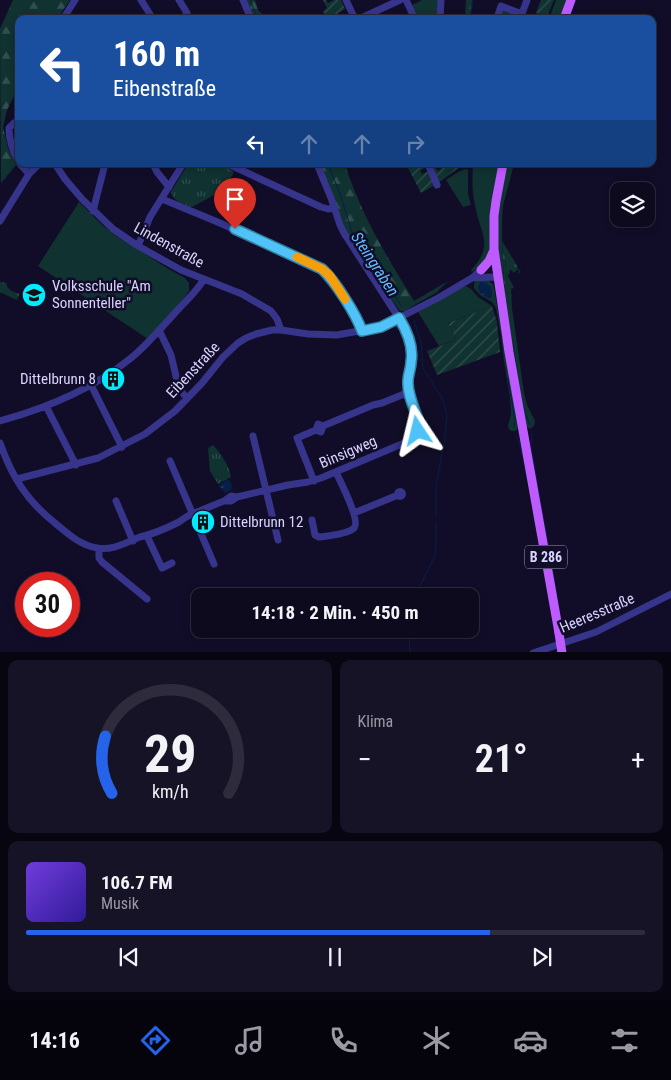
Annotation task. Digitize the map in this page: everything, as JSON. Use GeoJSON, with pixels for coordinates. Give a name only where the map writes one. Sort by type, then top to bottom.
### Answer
{"type":"FeatureCollection","features":[{"type":"Feature","properties":{"kind":"main road"},"geometry":{"type":"LineString","coordinates":[[565,15],[571,0]]}},
{"type":"Feature","properties":{"kind":"main road","name":"B 286"},"geometry":{"type":"LineString","coordinates":[[502,167],[494,224],[497,274],[562,652]]}},
{"type":"Feature","properties":{"kind":"main road"},"geometry":{"type":"LineString","coordinates":[[480,270],[489,261],[494,249]]}},
{"type":"Feature","properties":{"kind":"main road"},"geometry":{"type":"LineString","coordinates":[[480,270],[497,274]]}},
{"type":"Feature","properties":{"kind":"street"},"geometry":{"type":"LineString","coordinates":[[66,15],[76,0]]}},
{"type":"Feature","properties":{"kind":"street"},"geometry":{"type":"LineString","coordinates":[[141,0],[150,15]]}},
{"type":"Feature","properties":{"kind":"street"},"geometry":{"type":"LineString","coordinates":[[179,0],[187,13],[186,15]]}},
{"type":"Feature","properties":{"kind":"street"},"geometry":{"type":"LineString","coordinates":[[243,0],[249,15]]}},
{"type":"Feature","properties":{"kind":"street"},"geometry":{"type":"LineString","coordinates":[[346,0],[353,15]]}},
{"type":"Feature","properties":{"kind":"street"},"geometry":{"type":"LineString","coordinates":[[368,15],[400,0]]}},
{"type":"Feature","properties":{"kind":"street"},"geometry":{"type":"LineString","coordinates":[[406,0],[413,15]]}},
{"type":"Feature","properties":{"kind":"street"},"geometry":{"type":"LineString","coordinates":[[440,15],[441,0]]}},
{"type":"Feature","properties":{"kind":"street"},"geometry":{"type":"LineString","coordinates":[[521,15],[527,0]]}},
{"type":"Feature","properties":{"kind":"street"},"geometry":{"type":"LineString","coordinates":[[498,15],[502,3],[520,15]]}},
{"type":"Feature","properties":{"kind":"street"},"geometry":{"type":"LineString","coordinates":[[14,123],[9,128],[9,133],[15,153]]}},
{"type":"Feature","properties":{"kind":"street"},"geometry":{"type":"LineString","coordinates":[[23,167],[30,174]]}},
{"type":"Feature","properties":{"kind":"street"},"geometry":{"type":"LineString","coordinates":[[0,221],[36,167]]}},
{"type":"Feature","properties":{"kind":"street","name":"Lindenstraße"},"geometry":{"type":"LineString","coordinates":[[57,167],[93,211],[113,229],[138,246],[181,270],[242,294],[271,311],[278,319],[281,330]]}},
{"type":"Feature","properties":{"kind":"street"},"geometry":{"type":"LineString","coordinates":[[93,211],[104,167]]}},
{"type":"Feature","properties":{"kind":"street"},"geometry":{"type":"LineString","coordinates":[[155,167],[169,187]]}},
{"type":"Feature","properties":{"kind":"street"},"geometry":{"type":"LineString","coordinates":[[138,246],[150,218],[182,167]]}},
{"type":"Feature","properties":{"kind":"street"},"geometry":{"type":"LineString","coordinates":[[234,167],[321,207],[334,208]]}},
{"type":"Feature","properties":{"kind":"street","name":"Binsigweg"},"geometry":{"type":"LineString","coordinates":[[98,549],[116,547],[147,536],[224,501],[231,496],[314,481],[409,441],[416,436],[420,427],[409,392],[408,381],[412,353],[408,334],[344,233],[318,167]]}},
{"type":"Feature","properties":{"kind":"street"},"geometry":{"type":"LineString","coordinates":[[429,167],[437,185]]}},
{"type":"Feature","properties":{"kind":"street"},"geometry":{"type":"LineString","coordinates":[[162,199],[228,226],[322,269],[330,276],[362,331]]}},
{"type":"Feature","properties":{"kind":"street"},"geometry":{"type":"LineString","coordinates":[[472,278],[480,270]]}},
{"type":"Feature","properties":{"kind":"street"},"geometry":{"type":"LineString","coordinates":[[472,278],[491,277],[497,274]]}},
{"type":"Feature","properties":{"kind":"street","name":"Eibenstraße"},"geometry":{"type":"LineString","coordinates":[[17,479],[98,458],[145,434],[175,411],[238,343],[256,334],[281,330],[330,335],[381,327],[472,278]]}},
{"type":"Feature","properties":{"kind":"street"},"geometry":{"type":"LineString","coordinates":[[0,420],[67,398],[91,385],[132,358],[192,295],[204,279]]}},
{"type":"Feature","properties":{"kind":"street"},"geometry":{"type":"LineString","coordinates":[[159,330],[171,354],[180,389],[187,398]]}},
{"type":"Feature","properties":{"kind":"street"},"geometry":{"type":"LineString","coordinates":[[91,385],[122,447]]}},
{"type":"Feature","properties":{"kind":"street","name":"Binsigweg"},"geometry":{"type":"LineString","coordinates":[[314,481],[298,438],[373,405],[409,392]]}},
{"type":"Feature","properties":{"kind":"street"},"geometry":{"type":"LineString","coordinates":[[46,406],[76,464]]}},
{"type":"Feature","properties":{"kind":"street"},"geometry":{"type":"LineString","coordinates":[[253,436],[278,540]]}},
{"type":"Feature","properties":{"kind":"street"},"geometry":{"type":"LineString","coordinates":[[0,443],[23,490],[35,506],[83,544],[98,549],[99,558],[102,562],[147,599]]}},
{"type":"Feature","properties":{"kind":"street"},"geometry":{"type":"LineString","coordinates":[[170,461],[214,564]]}},
{"type":"Feature","properties":{"kind":"street"},"geometry":{"type":"LineString","coordinates":[[312,520],[317,537],[344,533],[354,529],[356,525],[354,513],[336,472]]}},
{"type":"Feature","properties":{"kind":"street"},"geometry":{"type":"LineString","coordinates":[[354,513],[398,494]]}},
{"type":"Feature","properties":{"kind":"street"},"geometry":{"type":"LineString","coordinates":[[116,501],[133,540]]}},
{"type":"Feature","properties":{"kind":"street"},"geometry":{"type":"LineString","coordinates":[[147,536],[162,568],[172,563]]}},
{"type":"Feature","properties":{"kind":"street","name":"Heeresstraße"},"geometry":{"type":"LineString","coordinates":[[533,652],[596,632],[671,594]]}},
{"type":"Feature","properties":{"kind":"green space"},"geometry":{"type":"Polygon","coordinates":[[[13,0],[70,0],[60,15],[15,15],[15,94],[7,110],[3,127],[15,166],[1,183],[0,29],[13,0]]]}},
{"type":"Feature","properties":{"kind":"green space"},"geometry":{"type":"Polygon","coordinates":[[[246,0],[255,0],[258,10],[263,15],[253,15],[246,0]]]}},
{"type":"Feature","properties":{"kind":"green space"},"geometry":{"type":"Polygon","coordinates":[[[323,0],[326,0],[328,3],[334,0],[341,0],[345,9],[338,13],[339,15],[325,15],[323,11],[327,8],[323,0]]]}},
{"type":"Feature","properties":{"kind":"green space"},"geometry":{"type":"Polygon","coordinates":[[[422,0],[439,0],[438,15],[417,15],[412,5],[422,0]]]}},
{"type":"Feature","properties":{"kind":"green space"},"geometry":{"type":"Polygon","coordinates":[[[466,0],[472,0],[470,15],[465,15],[466,0]]]}},
{"type":"Feature","properties":{"kind":"green space"},"geometry":{"type":"Polygon","coordinates":[[[541,0],[554,0],[548,15],[538,15],[536,13],[541,0]]]}},
{"type":"Feature","properties":{"kind":"green space"},"geometry":{"type":"Polygon","coordinates":[[[556,0],[568,0],[562,15],[550,15],[556,0]]]}},
{"type":"Feature","properties":{"kind":"green space"},"geometry":{"type":"Polygon","coordinates":[[[504,10],[517,15],[492,15],[501,13],[504,10]]]}},
{"type":"Feature","properties":{"kind":"green space"},"geometry":{"type":"Polygon","coordinates":[[[186,167],[225,167],[234,172],[225,189],[192,207],[176,200],[171,192],[186,167]]]}},
{"type":"Feature","properties":{"kind":"green space"},"geometry":{"type":"Polygon","coordinates":[[[321,167],[346,167],[367,219],[416,304],[405,311],[400,311],[391,301],[345,229],[321,167]]]}},
{"type":"Feature","properties":{"kind":"green space"},"geometry":{"type":"Polygon","coordinates":[[[408,167],[426,167],[420,171],[422,174],[428,171],[435,185],[421,193],[408,167]]]}},
{"type":"Feature","properties":{"kind":"green space"},"geometry":{"type":"Polygon","coordinates":[[[432,167],[438,171],[443,167],[460,167],[438,183],[432,167]]]}},
{"type":"Feature","properties":{"kind":"green space"},"geometry":{"type":"Polygon","coordinates":[[[473,167],[499,167],[490,222],[490,250],[483,265],[472,272],[471,270],[482,253],[484,239],[477,215],[472,181],[473,167]]]}},
{"type":"Feature","properties":{"kind":"green space"},"geometry":{"type":"Polygon","coordinates":[[[505,167],[513,167],[503,206],[502,248],[504,283],[509,306],[512,308],[524,393],[527,405],[535,421],[534,426],[530,429],[524,423],[501,274],[497,233],[502,178],[505,167]]]}},
{"type":"Feature","properties":{"kind":"green space"},"geometry":{"type":"Polygon","coordinates":[[[465,169],[468,170],[468,194],[471,205],[463,207],[446,180],[465,169]]]}},
{"type":"Feature","properties":{"kind":"green space"},"geometry":{"type":"Polygon","coordinates":[[[79,202],[115,235],[185,278],[189,283],[189,291],[184,298],[148,339],[38,266],[79,202]]]}},
{"type":"Feature","properties":{"kind":"green space"},"geometry":{"type":"Polygon","coordinates":[[[502,241],[518,267],[515,267],[508,257],[505,257],[507,283],[511,289],[512,308],[509,307],[504,283],[502,241]]]}},
{"type":"Feature","properties":{"kind":"green space"},"geometry":{"type":"Polygon","coordinates":[[[505,257],[508,257],[521,272],[517,274],[519,272],[518,269],[514,273],[511,270],[509,271],[510,274],[508,276],[514,288],[511,289],[507,283],[505,257]]]}},
{"type":"Feature","properties":{"kind":"green space"},"geometry":{"type":"Polygon","coordinates":[[[478,280],[488,280],[494,287],[518,428],[514,431],[511,431],[508,426],[511,414],[510,398],[496,308],[492,302],[480,295],[474,288],[474,283],[478,280]]]}},
{"type":"Feature","properties":{"kind":"green space"},"geometry":{"type":"Polygon","coordinates":[[[448,281],[436,293],[416,304],[414,301],[448,281]]]}},
{"type":"Feature","properties":{"kind":"green space"},"geometry":{"type":"Polygon","coordinates":[[[0,282],[6,283],[9,289],[19,294],[17,300],[0,293],[0,282]]]}},
{"type":"Feature","properties":{"kind":"green space"},"geometry":{"type":"Polygon","coordinates":[[[466,286],[492,306],[448,323],[456,340],[439,346],[418,312],[466,286]]]}},
{"type":"Feature","properties":{"kind":"green space"},"geometry":{"type":"Polygon","coordinates":[[[492,306],[497,322],[500,352],[437,375],[427,351],[456,340],[448,323],[492,306]]]}},
{"type":"Feature","properties":{"kind":"green space"},"geometry":{"type":"Polygon","coordinates":[[[213,445],[224,460],[231,477],[218,484],[210,471],[208,448],[213,445]]]}},
{"type":"Feature","properties":{"kind":"water"},"geometry":{"type":"Polygon","coordinates":[[[480,282],[489,285],[492,292],[491,298],[480,293],[478,288],[480,282]]]}},
{"type":"Feature","properties":{"kind":"water"},"geometry":{"type":"Polygon","coordinates":[[[227,480],[232,485],[231,490],[226,493],[219,485],[227,480]]]}},
{"type":"Feature","properties":{"kind":"waterway","name":"Steingraben"},"geometry":{"type":"LineString","coordinates":[[250,0],[256,15]]}},
{"type":"Feature","properties":{"kind":"waterway"},"geometry":{"type":"LineString","coordinates":[[471,15],[473,0]]}},
{"type":"Feature","properties":{"kind":"waterway","name":"Steingraben"},"geometry":{"type":"LineString","coordinates":[[329,167],[352,232],[402,307]]}},
{"type":"Feature","properties":{"kind":"waterway","name":"Steingraben"},"geometry":{"type":"LineString","coordinates":[[414,321],[421,342],[423,369],[442,398],[447,415],[436,486],[436,516]]}},
{"type":"Feature","properties":{"kind":"waterway"},"geometry":{"type":"LineString","coordinates":[[513,343],[521,395],[530,425]]}},
{"type":"Feature","properties":{"kind":"waterway"},"geometry":{"type":"LineString","coordinates":[[508,379],[515,420],[514,427]]}},
{"type":"Feature","properties":{"kind":"waterway"},"geometry":{"type":"LineString","coordinates":[[532,434],[531,447],[557,595]]}},
{"type":"Feature","properties":{"kind":"waterway"},"geometry":{"type":"LineString","coordinates":[[516,436],[519,441],[529,487]]}},
{"type":"Feature","properties":{"kind":"waterway"},"geometry":{"type":"LineString","coordinates":[[533,513],[536,527]]}},
{"type":"Feature","properties":{"kind":"waterway","name":"Steingraben"},"geometry":{"type":"LineString","coordinates":[[419,588],[434,558],[436,523]]}},
{"type":"Feature","properties":{"kind":"waterway","name":"Steingraben"},"geometry":{"type":"LineString","coordinates":[[409,638],[410,652]]}},
{"type":"Feature","properties":{"kind":"slow traffic"},"geometry":{"type":"LineString","coordinates":[[297,257],[318,266],[330,276],[345,299]]}},
{"type":"Feature","properties":{"kind":"place","name":"Volksschule \"Am Sonnenteller\""},"geometry":{"type":"Point","coordinates":[34,295]}},
{"type":"Feature","properties":{"kind":"place","name":"Dittelbrunn 8"},"geometry":{"type":"Point","coordinates":[113,379]}},
{"type":"Feature","properties":{"kind":"place","name":"Dittelbrunn 12"},"geometry":{"type":"Point","coordinates":[203,522]}},
{"type":"Feature","properties":{"kind":"route"},"geometry":{"type":"LineString","coordinates":[[235,229],[322,269],[330,276],[362,331],[381,327],[399,318],[410,340],[412,359],[408,385],[419,422],[420,427],[418,431]]}}]}
